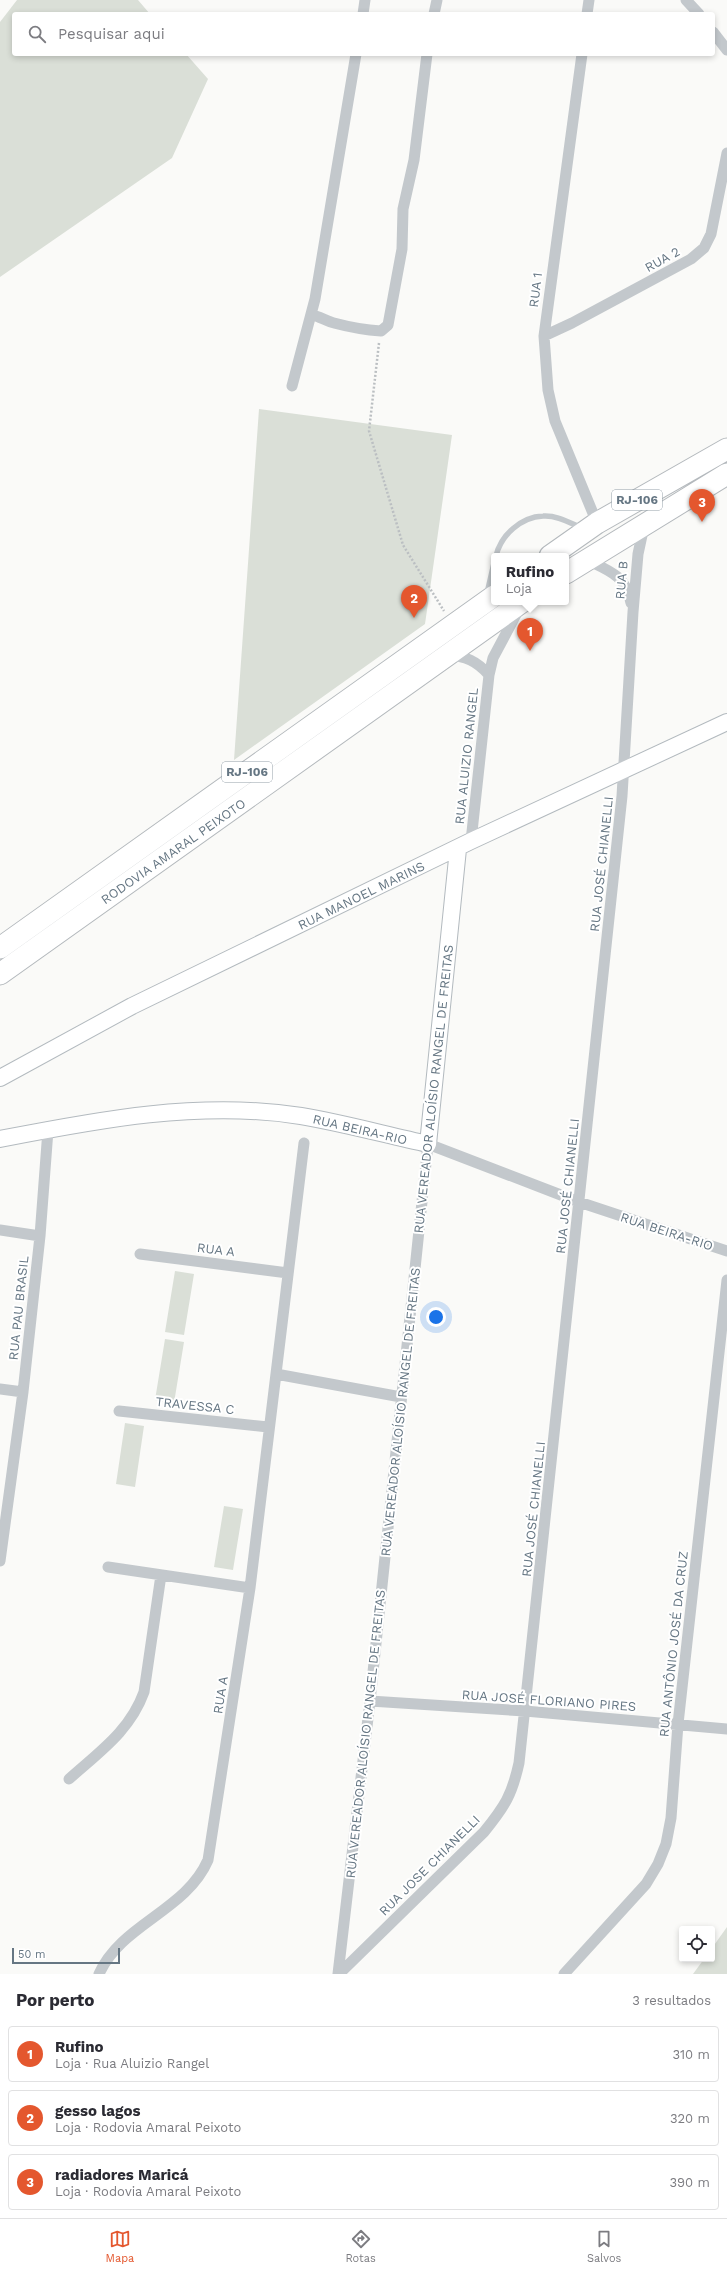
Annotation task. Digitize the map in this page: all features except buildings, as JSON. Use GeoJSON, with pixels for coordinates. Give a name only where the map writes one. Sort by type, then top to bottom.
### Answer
{"type":"FeatureCollection","features":[{"type":"Feature","properties":{"kind":"highway","name":"RJ-106"},"geometry":{"type":"LineString","coordinates":[[554,553],[592,527],[727,449]]}},
{"type":"Feature","properties":{"kind":"highway","name":"RJ-106"},"geometry":{"type":"LineString","coordinates":[[569,571],[727,474]]}},
{"type":"Feature","properties":{"kind":"highway","name":"RODOVIA AMARAL PEIXOTO"},"geometry":{"type":"LineString","coordinates":[[0,948],[489,600]]}},
{"type":"Feature","properties":{"kind":"highway","name":"RODOVIA AMARAL PEIXOTO"},"geometry":{"type":"LineString","coordinates":[[0,974],[519,605]]}},
{"type":"Feature","properties":{"kind":"main road","name":"RUA MANOEL MARINS"},"geometry":{"type":"LineString","coordinates":[[0,1078],[132,1006],[464,845],[727,722]]}},
{"type":"Feature","properties":{"kind":"main road","name":"RUA VEREADOR ALOÍSIO RANGEL DE FREITAS"},"geometry":{"type":"LineString","coordinates":[[428,1144],[464,845]]}},
{"type":"Feature","properties":{"kind":"main road","name":"RUA BEIRA-RIO"},"geometry":{"type":"LineString","coordinates":[[0,1139],[48,1130],[178,1112],[242,1112],[301,1116],[428,1144]]}},
{"type":"Feature","properties":{"kind":"street"},"geometry":{"type":"LineString","coordinates":[[363,12],[365,0]]}},
{"type":"Feature","properties":{"kind":"street"},"geometry":{"type":"LineString","coordinates":[[434,12],[437,0]]}},
{"type":"Feature","properties":{"kind":"street"},"geometry":{"type":"LineString","coordinates":[[587,12],[589,0]]}},
{"type":"Feature","properties":{"kind":"street"},"geometry":{"type":"LineString","coordinates":[[686,0],[696,12]]}},
{"type":"Feature","properties":{"kind":"street"},"geometry":{"type":"LineString","coordinates":[[715,35],[727,50]]}},
{"type":"Feature","properties":{"kind":"street"},"geometry":{"type":"LineString","coordinates":[[292,386],[311,315],[356,56]]}},
{"type":"Feature","properties":{"kind":"street"},"geometry":{"type":"LineString","coordinates":[[311,315],[322,316],[332,323],[381,331],[388,325],[402,248],[403,209],[414,160],[427,56]]}},
{"type":"Feature","properties":{"kind":"street","name":"RUA 1"},"geometry":{"type":"LineString","coordinates":[[582,56],[544,336],[548,390],[556,420],[592,527]]}},
{"type":"Feature","properties":{"kind":"street","name":"RUA 2"},"geometry":{"type":"LineString","coordinates":[[544,336],[572,323],[692,259],[704,248],[712,234],[727,153]]}},
{"type":"Feature","properties":{"kind":"street","name":"RUA B"},"geometry":{"type":"LineString","coordinates":[[633,612],[638,554],[644,525]]}},
{"type":"Feature","properties":{"kind":"street","name":"RUA B"},"geometry":{"type":"LineString","coordinates":[[588,560],[620,577],[630,595],[633,612]]}},
{"type":"Feature","properties":{"kind":"street","name":"RUA ALUIZIO RANGEL"},"geometry":{"type":"LineString","coordinates":[[464,845],[489,675],[494,658],[521,605]]}},
{"type":"Feature","properties":{"kind":"street","name":"RUA JOSÉ CHIANELLI"},"geometry":{"type":"LineString","coordinates":[[519,1763],[625,770],[633,612]]}},
{"type":"Feature","properties":{"kind":"street","name":"RUA ALUIZIO RANGEL"},"geometry":{"type":"LineString","coordinates":[[447,655],[458,656],[475,662],[489,675]]}},
{"type":"Feature","properties":{"kind":"street","name":"RUA PAU BRASIL"},"geometry":{"type":"LineString","coordinates":[[0,1561],[23,1392],[40,1236],[48,1130]]}},
{"type":"Feature","properties":{"kind":"street","name":"RUA A"},"geometry":{"type":"LineString","coordinates":[[99,1974],[112,1952],[177,1901],[202,1874],[208,1860],[250,1588],[268,1427],[276,1374],[304,1143]]}},
{"type":"Feature","properties":{"kind":"street","name":"RUA BEIRA-RIO"},"geometry":{"type":"LineString","coordinates":[[428,1144],[580,1202],[727,1251]]}},
{"type":"Feature","properties":{"kind":"street","name":"RUA VEREADOR ALOÍSIO RANGEL DE FREITAS"},"geometry":{"type":"LineString","coordinates":[[339,1974],[370,1701],[428,1144]]}},
{"type":"Feature","properties":{"kind":"street"},"geometry":{"type":"LineString","coordinates":[[0,1230],[40,1236]]}},
{"type":"Feature","properties":{"kind":"street","name":"RUA A"},"geometry":{"type":"LineString","coordinates":[[140,1254],[288,1273]]}},
{"type":"Feature","properties":{"kind":"street","name":"RUA ANTÔNIO JOSÉ DA CRUZ"},"geometry":{"type":"LineString","coordinates":[[564,1974],[646,1884],[658,1864],[666,1844],[671,1818],[678,1724],[727,1280]]}},
{"type":"Feature","properties":{"kind":"street"},"geometry":{"type":"LineString","coordinates":[[276,1374],[401,1397]]}},
{"type":"Feature","properties":{"kind":"street"},"geometry":{"type":"LineString","coordinates":[[0,1389],[23,1392]]}},
{"type":"Feature","properties":{"kind":"street","name":"TRAVESSA C"},"geometry":{"type":"LineString","coordinates":[[119,1411],[268,1427]]}},
{"type":"Feature","properties":{"kind":"street"},"geometry":{"type":"LineString","coordinates":[[108,1568],[250,1588]]}},
{"type":"Feature","properties":{"kind":"street"},"geometry":{"type":"LineString","coordinates":[[69,1779],[126,1726],[137,1710],[144,1692],[161,1575]]}},
{"type":"Feature","properties":{"kind":"street","name":"RUA JOSÉ FLORIANO PIRES"},"geometry":{"type":"LineString","coordinates":[[370,1701],[525,1711],[727,1729]]}},
{"type":"Feature","properties":{"kind":"street","name":"RUA JOSE CHIANELLI"},"geometry":{"type":"LineString","coordinates":[[339,1974],[484,1832],[507,1801],[513,1789],[519,1763]]}},
{"type":"Feature","properties":{"kind":"lane"},"geometry":{"type":"LineString","coordinates":[[497,553],[506,534],[533,518],[543,516],[555,517],[592,527]]}},
{"type":"Feature","properties":{"kind":"lane"},"geometry":{"type":"LineString","coordinates":[[489,600],[491,585]]}},
{"type":"Feature","properties":{"kind":"path"},"geometry":{"type":"LineString","coordinates":[[381,331],[369,431],[403,546],[453,625]]}},
{"type":"Feature","properties":{"kind":"shaded area"},"geometry":{"type":"Polygon","coordinates":[[[17,0],[138,0],[148,12],[12,12],[12,56],[188,56],[208,79],[172,158],[0,277],[0,22],[17,0]]]}},
{"type":"Feature","properties":{"kind":"shaded area"},"geometry":{"type":"Polygon","coordinates":[[[259,409],[452,435],[425,624],[234,760],[259,409]]]}},
{"type":"Feature","properties":{"kind":"shaded area"},"geometry":{"type":"Polygon","coordinates":[[[175,1271],[194,1274],[184,1335],[165,1332],[175,1271]]]}},
{"type":"Feature","properties":{"kind":"shaded area"},"geometry":{"type":"Polygon","coordinates":[[[165,1339],[184,1342],[174,1403],[155,1400],[165,1339]]]}},
{"type":"Feature","properties":{"kind":"shaded area"},"geometry":{"type":"Polygon","coordinates":[[[125,1423],[144,1426],[135,1487],[116,1484],[125,1423]]]}},
{"type":"Feature","properties":{"kind":"shaded area"},"geometry":{"type":"Polygon","coordinates":[[[224,1506],[243,1509],[233,1570],[214,1567],[224,1506]]]}},
{"type":"Feature","properties":{"kind":"shaded area"},"geometry":{"type":"Polygon","coordinates":[[[727,1927],[727,1974],[693,1974],[702,1962],[715,1962],[715,1944],[727,1927]]]}},
{"type":"Feature","properties":{"kind":"place","name":"radiadores Maricá"},"geometry":{"type":"Point","coordinates":[702,522]}},
{"type":"Feature","properties":{"kind":"place","name":"gesso lagos"},"geometry":{"type":"Point","coordinates":[414,618]}},
{"type":"Feature","properties":{"kind":"place","name":"Rufino"},"geometry":{"type":"Point","coordinates":[530,651]}}]}
